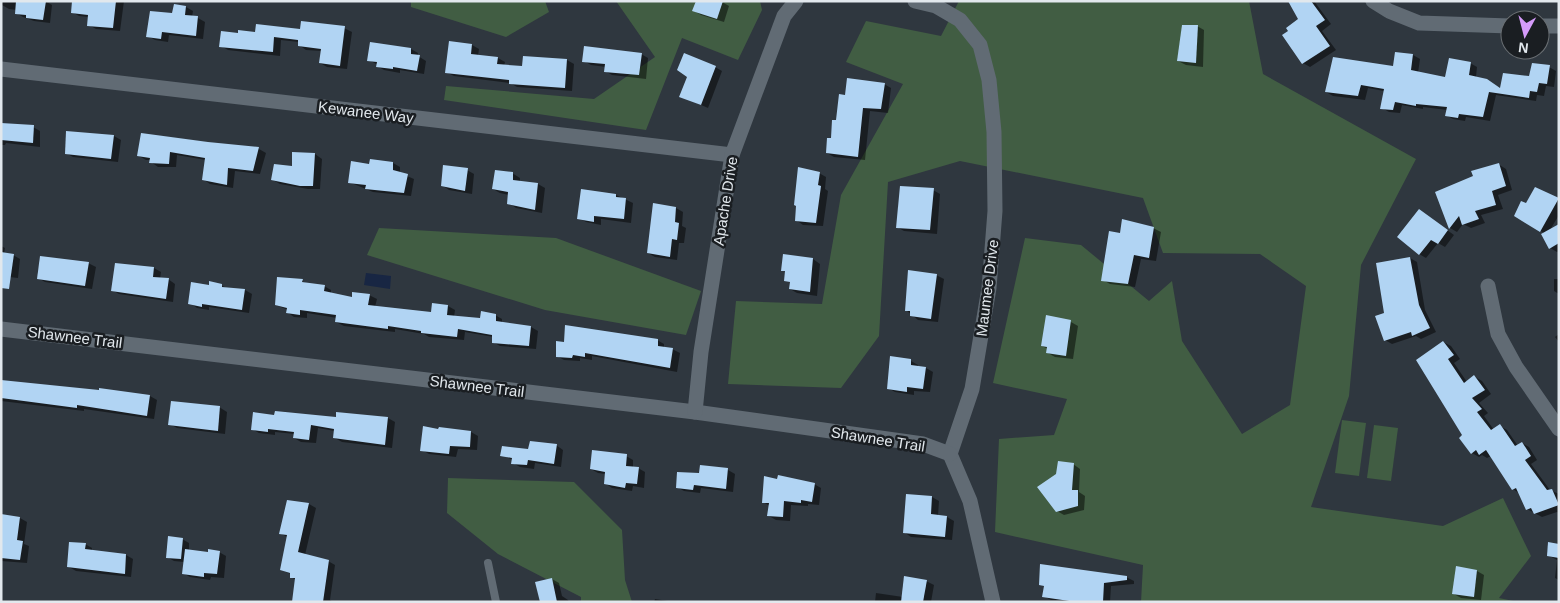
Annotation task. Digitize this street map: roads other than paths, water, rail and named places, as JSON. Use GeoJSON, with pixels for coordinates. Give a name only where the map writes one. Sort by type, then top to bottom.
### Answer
{"type":"FeatureCollection","features":[{"type":"Feature","properties":{"kind":"street","name":"Apache Drive"},"geometry":{"type":"LineString","coordinates":[[695,412],[702,352],[732,156],[784,16],[796,1]]}},
{"type":"Feature","properties":{"kind":"street","name":"Maumee Drive"},"geometry":{"type":"LineString","coordinates":[[915,1],[936,6],[960,20],[980,45],[989,80],[994,132],[995,211],[988,288],[972,389],[950,454]]}},
{"type":"Feature","properties":{"kind":"street"},"geometry":{"type":"LineString","coordinates":[[1373,1],[1389,11],[1420,23],[1500,26]]}},
{"type":"Feature","properties":{"kind":"street","name":"Kewanee Way"},"geometry":{"type":"LineString","coordinates":[[1,69],[732,156]]}},
{"type":"Feature","properties":{"kind":"street"},"geometry":{"type":"LineString","coordinates":[[1488,286],[1498,334],[1516,367],[1559,428]]}},
{"type":"Feature","properties":{"kind":"street","name":"Shawnee Trail"},"geometry":{"type":"LineString","coordinates":[[1,328],[695,412],[923,444],[950,454]]}},
{"type":"Feature","properties":{"kind":"street"},"geometry":{"type":"LineString","coordinates":[[950,454],[970,501],[993,602]]}},
{"type":"Feature","properties":{"kind":"lane"},"geometry":{"type":"LineString","coordinates":[[488,564],[496,602]]}},
{"type":"Feature","properties":{"kind":"water"},"geometry":{"type":"Polygon","coordinates":[[[366,273],[391,276],[390,289],[364,285],[366,273]]]}}]}
